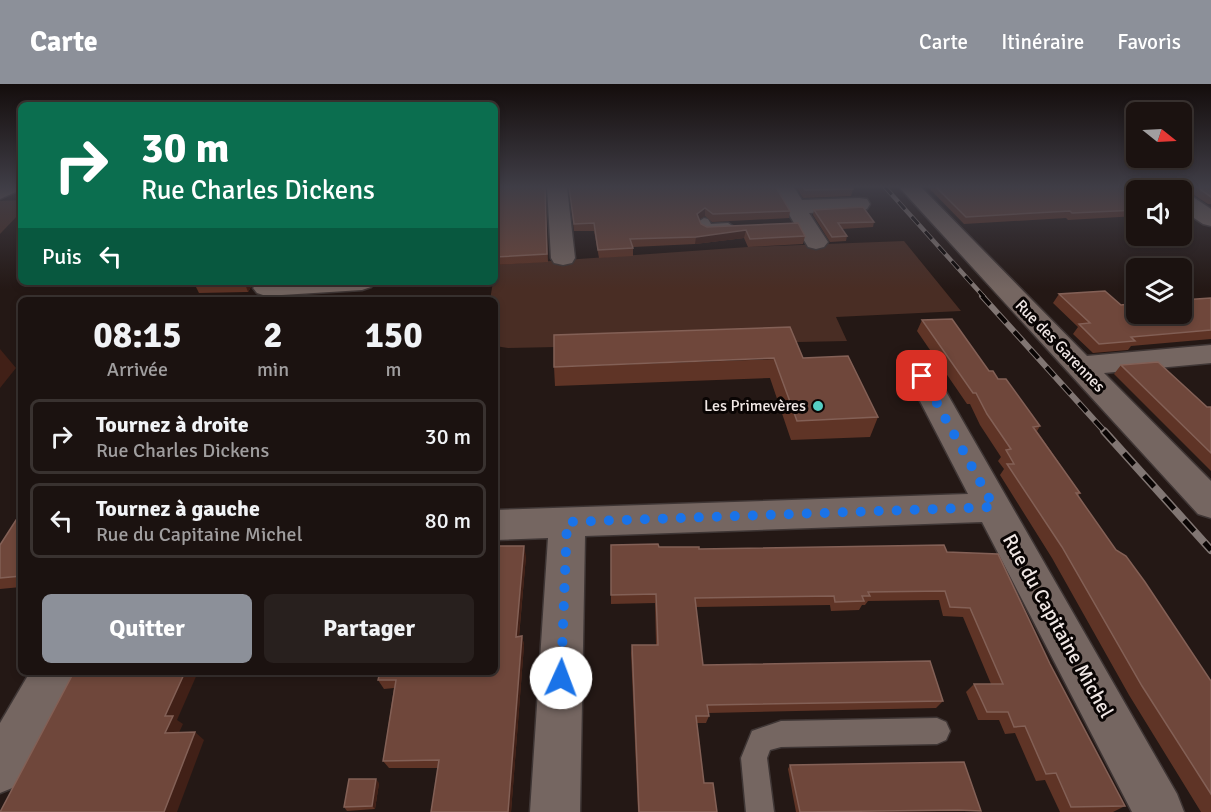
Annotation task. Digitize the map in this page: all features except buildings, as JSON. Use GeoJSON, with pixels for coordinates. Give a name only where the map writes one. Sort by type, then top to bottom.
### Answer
{"type":"FeatureCollection","features":[{"type":"Feature","properties":{"kind":"street"},"geometry":{"type":"LineString","coordinates":[[560,221],[563,258]]}},
{"type":"Feature","properties":{"kind":"street"},"geometry":{"type":"LineString","coordinates":[[801,221],[803,225],[814,221]]}},
{"type":"Feature","properties":{"kind":"street","name":"Rue des Garennes"},"geometry":{"type":"LineString","coordinates":[[941,221],[1211,504]]}},
{"type":"Feature","properties":{"kind":"street"},"geometry":{"type":"LineString","coordinates":[[265,290],[326,285]]}},
{"type":"Feature","properties":{"kind":"street"},"geometry":{"type":"LineString","coordinates":[[1079,366],[1211,354]]}},
{"type":"Feature","properties":{"kind":"street","name":"Rue du Capitaine Michel"},"geometry":{"type":"LineString","coordinates":[[922,376],[1160,812]]}},
{"type":"Feature","properties":{"kind":"street"},"geometry":{"type":"LineString","coordinates":[[498,525],[994,507]]}},
{"type":"Feature","properties":{"kind":"street"},"geometry":{"type":"LineString","coordinates":[[555,812],[567,522]]}},
{"type":"Feature","properties":{"kind":"street"},"geometry":{"type":"LineString","coordinates":[[0,769],[52,675]]}},
{"type":"Feature","properties":{"kind":"lane"},"geometry":{"type":"LineString","coordinates":[[704,222],[706,228],[739,227]]}},
{"type":"Feature","properties":{"kind":"lane"},"geometry":{"type":"LineString","coordinates":[[760,812],[754,758],[761,740],[781,735],[937,731]]}},
{"type":"Feature","properties":{"kind":"shaded area"},"geometry":{"type":"Polygon","coordinates":[[[0,221],[12,221],[0,234],[0,221]]]}},
{"type":"Feature","properties":{"kind":"shaded area"},"geometry":{"type":"Polygon","coordinates":[[[904,241],[961,311],[836,317],[847,341],[498,346],[498,297],[490,297],[492,285],[498,285],[498,265],[748,247],[904,241]]]}},
{"type":"Feature","properties":{"kind":"railway"},"geometry":{"type":"LineString","coordinates":[[916,221],[984,297]]}},
{"type":"Feature","properties":{"kind":"railway"},"geometry":{"type":"LineString","coordinates":[[982,296],[1106,433]]}},
{"type":"Feature","properties":{"kind":"railway"},"geometry":{"type":"LineString","coordinates":[[1104,431],[1211,550]]}},
{"type":"Feature","properties":{"kind":"place","name":"Les Primevères"},"geometry":{"type":"Point","coordinates":[818,406]}},
{"type":"Feature","properties":{"kind":"route"},"geometry":{"type":"LineString","coordinates":[[561,678],[567,522],[994,507],[922,376]]}}]}
